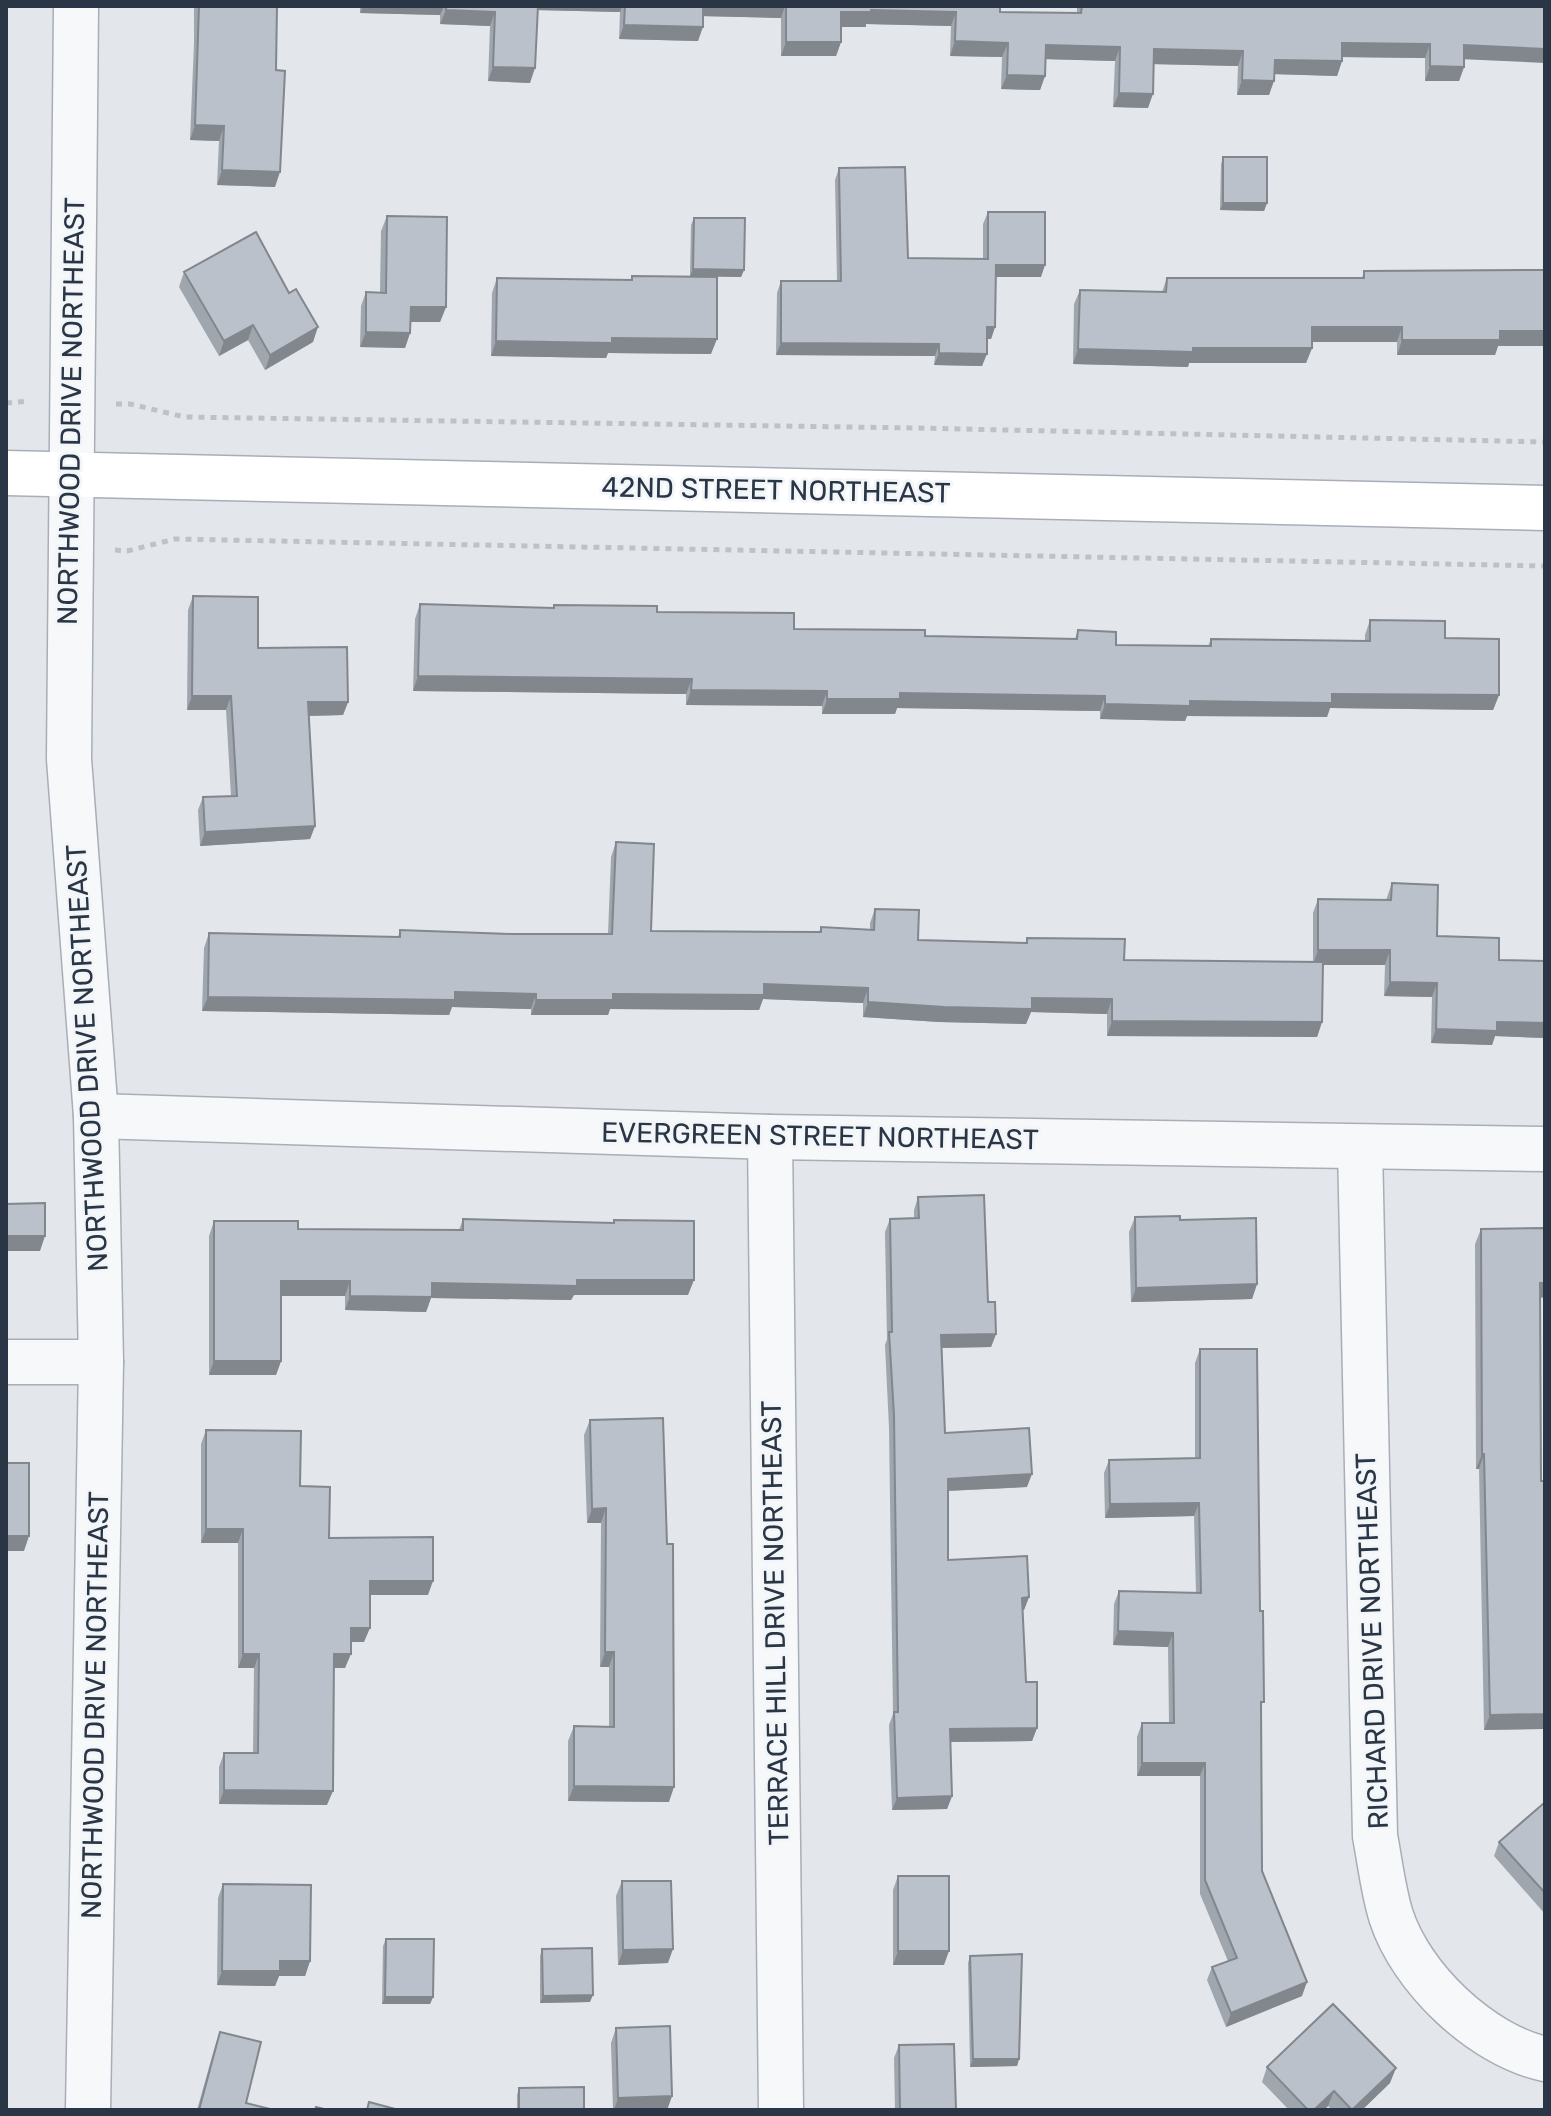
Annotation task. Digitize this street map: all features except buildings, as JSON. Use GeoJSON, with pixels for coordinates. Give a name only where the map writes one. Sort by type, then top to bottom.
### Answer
{"type":"FeatureCollection","features":[{"type":"Feature","properties":{"kind":"main road","name":"42ND STREET NORTHEAST"},"geometry":{"type":"LineString","coordinates":[[6,473],[1545,508]]}},
{"type":"Feature","properties":{"kind":"street","name":"NORTHWOOD DRIVE NORTHEAST"},"geometry":{"type":"LineString","coordinates":[[76,6],[69,759],[96,1116],[101,1362],[88,2110]]}},
{"type":"Feature","properties":{"kind":"street","name":"EVERGREEN STREET NORTHEAST"},"geometry":{"type":"LineString","coordinates":[[96,1116],[770,1137],[1545,1149]]}},
{"type":"Feature","properties":{"kind":"street","name":"TERRACE HILL DRIVE NORTHEAST"},"geometry":{"type":"LineString","coordinates":[[770,1137],[781,2110]]}},
{"type":"Feature","properties":{"kind":"street","name":"RICHARD DRIVE NORTHEAST"},"geometry":{"type":"LineString","coordinates":[[1360,1147],[1375,1836],[1391,1917],[1418,1970],[1467,2020],[1523,2054],[1545,2059]]}},
{"type":"Feature","properties":{"kind":"street"},"geometry":{"type":"LineString","coordinates":[[6,1362],[101,1362]]}},
{"type":"Feature","properties":{"kind":"path"},"geometry":{"type":"LineString","coordinates":[[6,403],[34,401]]}},
{"type":"Feature","properties":{"kind":"path"},"geometry":{"type":"LineString","coordinates":[[111,404],[130,404],[185,417],[884,427],[1545,442]]}},
{"type":"Feature","properties":{"kind":"path"},"geometry":{"type":"LineString","coordinates":[[106,550],[127,551],[175,539],[1545,566]]}}]}
